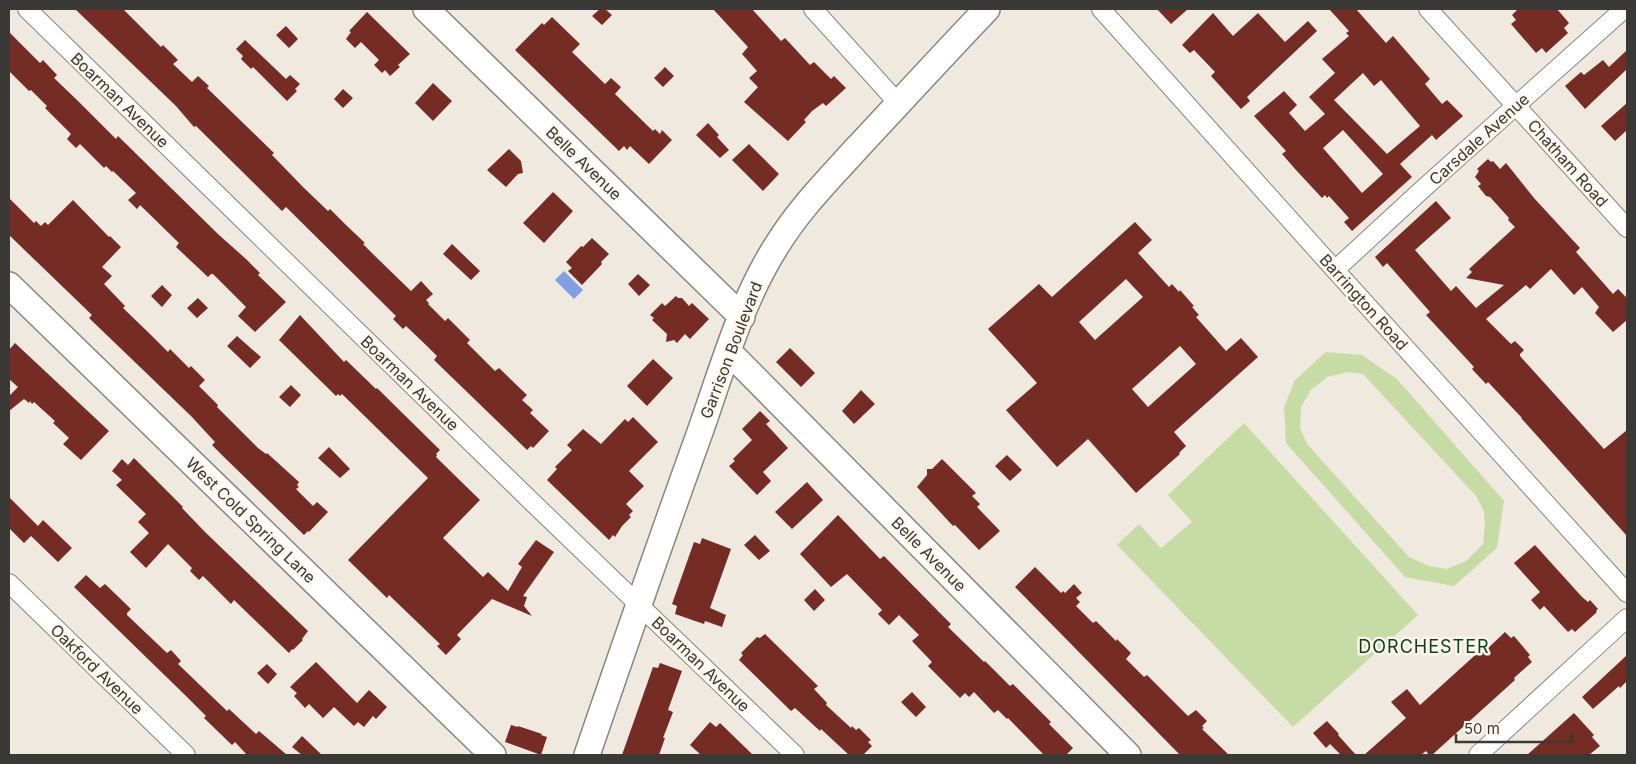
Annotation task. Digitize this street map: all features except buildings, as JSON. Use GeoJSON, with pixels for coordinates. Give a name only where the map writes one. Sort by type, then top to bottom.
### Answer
{"type":"FeatureCollection","features":[{"type":"Feature","properties":{"kind":"main road","name":"Belle Avenue"},"geometry":{"type":"LineString","coordinates":[[426,9],[742,317]]}},
{"type":"Feature","properties":{"kind":"main road","name":"Garrison Boulevard"},"geometry":{"type":"LineString","coordinates":[[587,755],[729,352],[761,273],[787,230],[822,187],[987,9]]}},
{"type":"Feature","properties":{"kind":"main road","name":"West Cold Spring Lane"},"geometry":{"type":"LineString","coordinates":[[9,285],[493,755]]}},
{"type":"Feature","properties":{"kind":"main road","name":"Belle Avenue"},"geometry":{"type":"LineString","coordinates":[[729,352],[1128,755]]}},
{"type":"Feature","properties":{"kind":"street","name":"Boarman Avenue"},"geometry":{"type":"LineString","coordinates":[[27,9],[531,501],[795,755]]}},
{"type":"Feature","properties":{"kind":"street"},"geometry":{"type":"LineString","coordinates":[[813,9],[898,103]]}},
{"type":"Feature","properties":{"kind":"street","name":"Barrington Road"},"geometry":{"type":"LineString","coordinates":[[1102,9],[1627,593]]}},
{"type":"Feature","properties":{"kind":"street","name":"Chatham Road"},"geometry":{"type":"LineString","coordinates":[[1428,9],[1627,228]]}},
{"type":"Feature","properties":{"kind":"street","name":"Carsdale Avenue"},"geometry":{"type":"LineString","coordinates":[[1335,270],[1624,9]]}},
{"type":"Feature","properties":{"kind":"street","name":"Oakford Avenue"},"geometry":{"type":"LineString","coordinates":[[9,583],[186,755]]}},
{"type":"Feature","properties":{"kind":"street"},"geometry":{"type":"LineString","coordinates":[[1478,755],[1627,618]]}},
{"type":"Feature","properties":{"kind":"green space"},"geometry":{"type":"Polygon","coordinates":[[[1326,352],[1362,355],[1397,379],[1504,501],[1497,548],[1454,586],[1405,577],[1286,443],[1284,407],[1295,380],[1326,352]],[[1347,372],[1327,377],[1311,390],[1301,407],[1300,428],[1307,444],[1409,557],[1429,566],[1447,569],[1466,561],[1483,544],[1484,511],[1476,496],[1363,374],[1347,372]]]}},
{"type":"Feature","properties":{"kind":"green space"},"geometry":{"type":"Polygon","coordinates":[[[1244,423],[1418,615],[1293,727],[1117,545],[1139,524],[1161,548],[1192,522],[1168,495],[1244,423]]]}},
{"type":"Feature","properties":{"kind":"water"},"geometry":{"type":"Polygon","coordinates":[[[564,271],[583,290],[574,299],[555,280],[564,271]]]}},
{"type":"Feature","properties":{"kind":"district","name":"DORCHESTER"},"geometry":{"type":"Point","coordinates":[1424,646]}}]}
